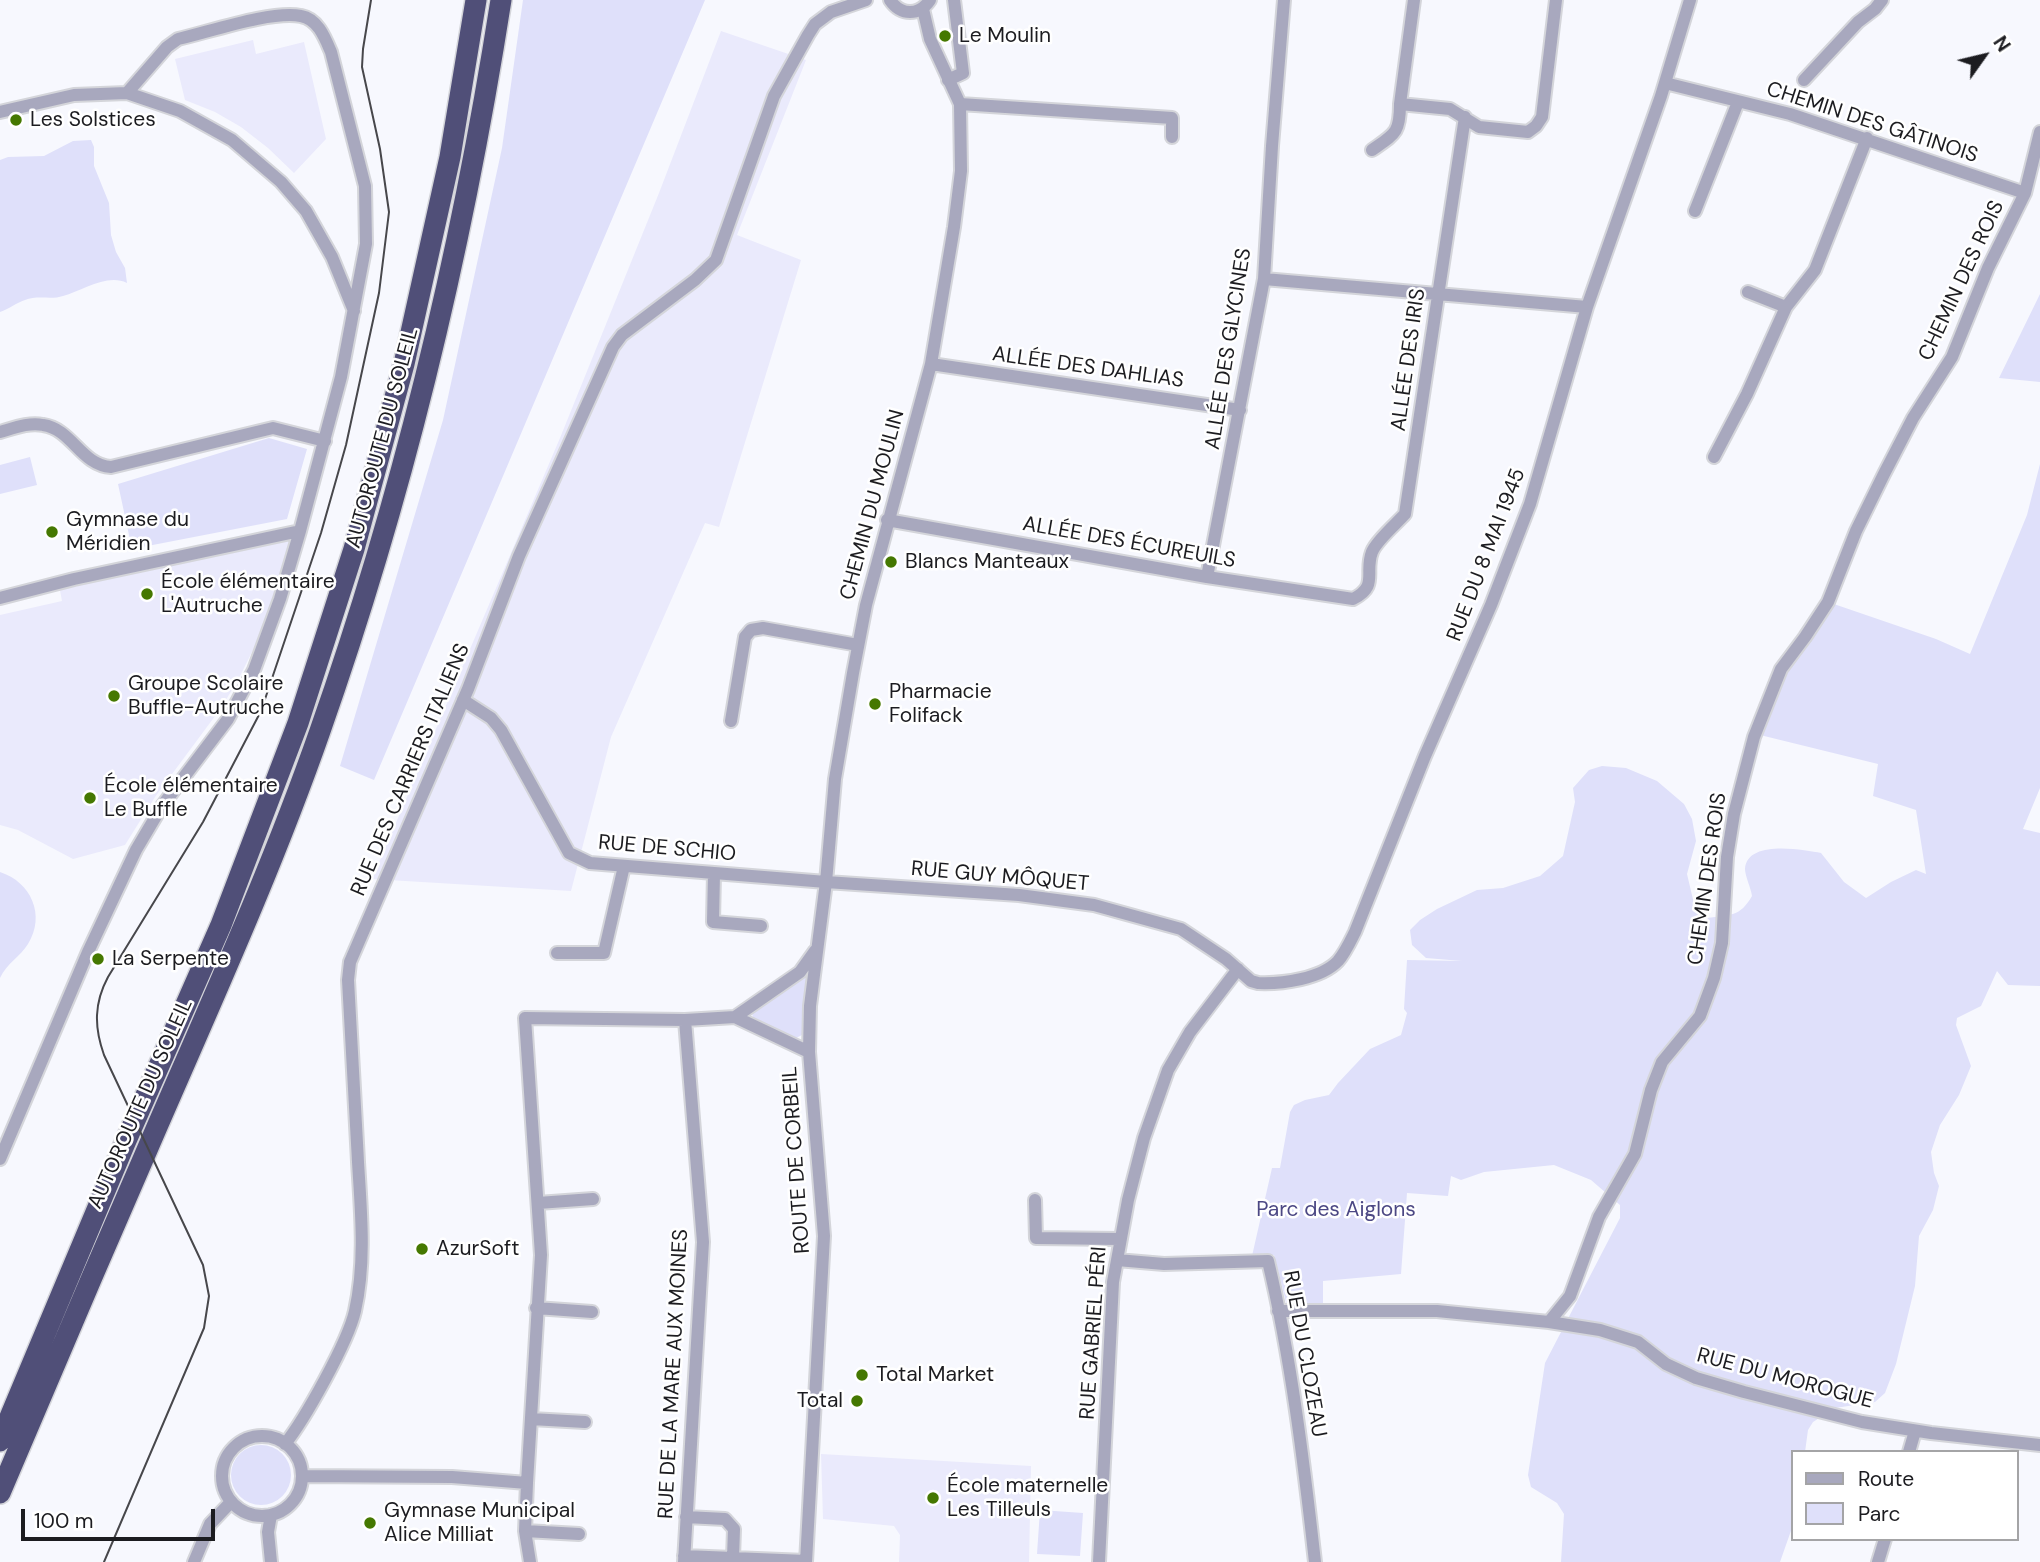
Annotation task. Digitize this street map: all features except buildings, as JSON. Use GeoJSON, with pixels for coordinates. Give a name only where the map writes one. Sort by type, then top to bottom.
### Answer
{"type":"FeatureCollection","features":[{"type":"Feature","properties":{"kind":"highway","name":"AUTOROUTE DU SOLEIL"},"geometry":{"type":"LineString","coordinates":[[0,1441],[125,1143],[221,925],[299,723],[354,549],[404,364],[450,157],[476,0]]}},
{"type":"Feature","properties":{"kind":"highway","name":"AUTOROUTE DU SOLEIL"},"geometry":{"type":"LineString","coordinates":[[0,1493],[271,863],[344,660],[397,490],[430,361],[465,208],[484,111],[501,0]]}},
{"type":"Feature","properties":{"kind":"highway"},"geometry":{"type":"LineString","coordinates":[[0,1415],[20,1395]]}},
{"type":"Feature","properties":{"kind":"street","name":"RUE DES CARRIERS ITALIENS"},"geometry":{"type":"LineString","coordinates":[[285,1444],[337,1354],[354,1314],[361,1276],[362,1233],[348,980],[350,962],[463,701],[519,556],[613,347],[622,335],[695,280],[716,260],[775,96],[816,24],[831,12],[866,0]]}},
{"type":"Feature","properties":{"kind":"street"},"geometry":{"type":"LineString","coordinates":[[890,0],[902,11],[916,12],[926,4]]}},
{"type":"Feature","properties":{"kind":"street"},"geometry":{"type":"LineString","coordinates":[[948,80],[963,73],[954,0]]}},
{"type":"Feature","properties":{"kind":"street","name":"ALLÉE DES GLYCINES"},"geometry":{"type":"LineString","coordinates":[[1207,577],[1264,279],[1284,0]]}},
{"type":"Feature","properties":{"kind":"street"},"geometry":{"type":"LineString","coordinates":[[1372,150],[1395,133],[1400,123],[1400,104],[1414,0]]}},
{"type":"Feature","properties":{"kind":"street"},"geometry":{"type":"LineString","coordinates":[[1400,104],[1450,109],[1479,127],[1528,132],[1542,117],[1556,0]]}},
{"type":"Feature","properties":{"kind":"street","name":"RUE DU 8 MAI 1945"},"geometry":{"type":"LineString","coordinates":[[1238,969],[1251,981],[1258,983],[1303,978],[1331,967],[1348,947],[1425,756],[1491,605],[1530,504],[1587,307],[1665,83],[1690,0]]}},
{"type":"Feature","properties":{"kind":"street"},"geometry":{"type":"LineString","coordinates":[[1804,80],[1882,0]]}},
{"type":"Feature","properties":{"kind":"street"},"geometry":{"type":"LineString","coordinates":[[926,4],[930,39],[960,104],[1172,118],[1172,137]]}},
{"type":"Feature","properties":{"kind":"street"},"geometry":{"type":"LineString","coordinates":[[0,1158],[98,930],[136,850],[162,806],[228,719],[254,670],[280,599],[325,441],[366,244],[365,186],[331,52],[322,32],[301,16],[272,17],[178,39],[167,47],[127,93]]}},
{"type":"Feature","properties":{"kind":"street","name":"CHEMIN DES GÂTINOIS"},"geometry":{"type":"LineString","coordinates":[[1665,83],[1790,114],[2025,193]]}},
{"type":"Feature","properties":{"kind":"street"},"geometry":{"type":"LineString","coordinates":[[0,113],[74,95],[127,93],[180,111],[232,139],[281,182],[306,211],[332,257],[354,311]]}},
{"type":"Feature","properties":{"kind":"street"},"geometry":{"type":"LineString","coordinates":[[1695,211],[1738,102]]}},
{"type":"Feature","properties":{"kind":"street","name":"CHEMIN DU MOULIN"},"geometry":{"type":"LineString","coordinates":[[826,883],[835,779],[866,605],[931,364],[961,172],[960,104]]}},
{"type":"Feature","properties":{"kind":"street","name":"ALLÉE DES IRIS"},"geometry":{"type":"LineString","coordinates":[[1363,594],[1369,587],[1373,551],[1405,514],[1465,117]]}},
{"type":"Feature","properties":{"kind":"street","name":"CHEMIN DES ROIS"},"geometry":{"type":"LineString","coordinates":[[1549,1322],[1570,1296],[1599,1217],[1635,1154],[1651,1090],[1662,1062],[1700,1016],[1714,978],[1722,943],[1727,857],[1734,814],[1754,737],[1780,669],[1828,602],[1856,531],[1913,418],[1951,357],[1988,268],[2025,193],[2040,132]]}},
{"type":"Feature","properties":{"kind":"street"},"geometry":{"type":"LineString","coordinates":[[1714,457],[1747,394],[1786,307],[1815,270],[1867,138]]}},
{"type":"Feature","properties":{"kind":"street"},"geometry":{"type":"LineString","coordinates":[[1264,279],[1587,307]]}},
{"type":"Feature","properties":{"kind":"street"},"geometry":{"type":"LineString","coordinates":[[1748,292],[1786,307]]}},
{"type":"Feature","properties":{"kind":"street","name":"ALLÉE DES DAHLIAS"},"geometry":{"type":"LineString","coordinates":[[931,364],[1240,410]]}},
{"type":"Feature","properties":{"kind":"street"},"geometry":{"type":"LineString","coordinates":[[0,432],[32,424],[50,427],[92,461],[111,467],[273,428],[325,441]]}},
{"type":"Feature","properties":{"kind":"street","name":"ALLÉE DES ÉCUREUILS"},"geometry":{"type":"LineString","coordinates":[[887,520],[1207,577],[1353,599],[1363,594]]}},
{"type":"Feature","properties":{"kind":"street"},"geometry":{"type":"LineString","coordinates":[[0,598],[74,579],[300,531]]}},
{"type":"Feature","properties":{"kind":"street"},"geometry":{"type":"LineString","coordinates":[[731,721],[745,637],[751,630],[763,628],[858,645]]}},
{"type":"Feature","properties":{"kind":"street","name":"RUE DE SCHIO"},"geometry":{"type":"LineString","coordinates":[[463,701],[491,718],[501,730],[569,853],[590,863],[826,883]]}},
{"type":"Feature","properties":{"kind":"street"},"geometry":{"type":"LineString","coordinates":[[556,953],[604,953],[624,866]]}},
{"type":"Feature","properties":{"kind":"street"},"geometry":{"type":"LineString","coordinates":[[714,873],[713,922],[761,926]]}},
{"type":"Feature","properties":{"kind":"street","name":"RUE GUY MÔQUET"},"geometry":{"type":"LineString","coordinates":[[826,883],[1019,895],[1094,905],[1181,929],[1238,969]]}},
{"type":"Feature","properties":{"kind":"street","name":"ROUTE DE CORBEIL"},"geometry":{"type":"LineString","coordinates":[[806,1562],[824,1236],[809,1052],[810,1006],[826,883]]}},
{"type":"Feature","properties":{"kind":"street"},"geometry":{"type":"LineString","coordinates":[[735,1017],[800,972],[817,949]]}},
{"type":"Feature","properties":{"kind":"street","name":"RUE GABRIEL PÉRI"},"geometry":{"type":"LineString","coordinates":[[1099,1562],[1113,1282],[1120,1239],[1144,1138],[1168,1070],[1190,1032],[1238,969]]}},
{"type":"Feature","properties":{"kind":"street"},"geometry":{"type":"LineString","coordinates":[[530,1562],[526,1531],[527,1483],[541,1255],[526,1018],[685,1020],[735,1017],[809,1052]]}},
{"type":"Feature","properties":{"kind":"street","name":"RUE DE LA MARE AUX MOINES"},"geometry":{"type":"LineString","coordinates":[[684,1559],[703,1242],[685,1020]]}},
{"type":"Feature","properties":{"kind":"street"},"geometry":{"type":"LineString","coordinates":[[538,1203],[593,1199]]}},
{"type":"Feature","properties":{"kind":"street"},"geometry":{"type":"LineString","coordinates":[[1035,1200],[1036,1238],[1120,1239]]}},
{"type":"Feature","properties":{"kind":"street","name":"RUE DU CLOZEAU"},"geometry":{"type":"LineString","coordinates":[[1117,1260],[1164,1264],[1268,1261],[1308,1494],[1315,1562]]}},
{"type":"Feature","properties":{"kind":"street"},"geometry":{"type":"LineString","coordinates":[[536,1308],[592,1312]]}},
{"type":"Feature","properties":{"kind":"street","name":"RUE DU MOROGUE"},"geometry":{"type":"LineString","coordinates":[[1278,1311],[1437,1311],[1600,1330],[1637,1342],[1666,1364],[1696,1378],[1744,1392],[1862,1422],[1915,1431],[2040,1445]]}},
{"type":"Feature","properties":{"kind":"street"},"geometry":{"type":"LineString","coordinates":[[531,1419],[585,1422]]}},
{"type":"Feature","properties":{"kind":"street"},"geometry":{"type":"LineString","coordinates":[[1910,1450],[1915,1431]]}},
{"type":"Feature","properties":{"kind":"street"},"geometry":{"type":"LineString","coordinates":[[258,1436],[272,1437],[294,1452],[302,1476],[293,1501],[283,1510],[271,1515],[256,1515],[242,1511],[231,1502],[224,1489],[222,1475],[232,1448],[244,1440],[258,1436]]}},
{"type":"Feature","properties":{"kind":"street"},"geometry":{"type":"LineString","coordinates":[[302,1476],[452,1477],[527,1483]]}},
{"type":"Feature","properties":{"kind":"street"},"geometry":{"type":"LineString","coordinates":[[194,1562],[210,1524],[231,1502]]}},
{"type":"Feature","properties":{"kind":"street"},"geometry":{"type":"LineString","coordinates":[[271,1515],[268,1532],[271,1562]]}},
{"type":"Feature","properties":{"kind":"street"},"geometry":{"type":"LineString","coordinates":[[686,1517],[725,1519],[734,1529],[733,1558]]}},
{"type":"Feature","properties":{"kind":"street"},"geometry":{"type":"LineString","coordinates":[[526,1531],[579,1534]]}},
{"type":"Feature","properties":{"kind":"street"},"geometry":{"type":"LineString","coordinates":[[1878,1562],[1884,1541]]}},
{"type":"Feature","properties":{"kind":"street"},"geometry":{"type":"LineString","coordinates":[[684,1559],[733,1558],[806,1562]]}},
{"type":"Feature","properties":{"kind":"shaded area"},"geometry":{"type":"Polygon","coordinates":[[[721,31],[806,60],[737,235],[801,260],[719,527],[705,523],[611,737],[571,891],[372,879],[560,438],[721,31]]]}},
{"type":"Feature","properties":{"kind":"shaded area"},"geometry":{"type":"Polygon","coordinates":[[[253,40],[256,54],[304,42],[326,139],[294,173],[241,127],[215,112],[185,100],[175,59],[253,40]]]}},
{"type":"Feature","properties":{"kind":"shaded area","name":"Groupe Scolaire Buffle-Autruche"},"geometry":{"type":"Polygon","coordinates":[[[295,537],[264,628],[238,680],[221,708],[155,797],[125,845],[73,859],[18,830],[0,825],[0,615],[62,601],[60,590],[151,567],[295,537]]]}},
{"type":"Feature","properties":{"kind":"shaded area"},"geometry":{"type":"Polygon","coordinates":[[[821,1454],[1031,1466],[1029,1562],[899,1562],[900,1535],[894,1526],[823,1519],[821,1454]]]}},
{"type":"Feature","properties":{"kind":"green space"},"geometry":{"type":"Polygon","coordinates":[[[523,0],[705,0],[374,780],[340,766],[443,420],[502,148],[523,0]]]}},
{"type":"Feature","properties":{"kind":"green space"},"geometry":{"type":"Polygon","coordinates":[[[91,140],[94,147],[94,166],[109,203],[111,235],[125,268],[127,283],[119,280],[103,281],[59,297],[22,301],[0,312],[0,160],[8,157],[44,156],[73,141],[91,140]]]}},
{"type":"Feature","properties":{"kind":"green space"},"geometry":{"type":"Polygon","coordinates":[[[2040,294],[2040,382],[1999,378],[2040,294]]]}},
{"type":"Feature","properties":{"kind":"green space"},"geometry":{"type":"Polygon","coordinates":[[[269,438],[307,449],[287,519],[132,549],[118,484],[269,438]]]}},
{"type":"Feature","properties":{"kind":"green space"},"geometry":{"type":"Polygon","coordinates":[[[30,457],[37,485],[0,494],[0,465],[30,457]]]}},
{"type":"Feature","properties":{"kind":"green space","name":"Parc des Aiglons"},"geometry":{"type":"Polygon","coordinates":[[[2040,464],[2040,788],[2023,829],[2040,833],[2040,986],[2008,985],[1997,971],[1981,1006],[1957,1018],[1956,1025],[1971,1066],[1959,1095],[1940,1125],[1931,1152],[1939,1186],[1933,1210],[1919,1236],[1915,1286],[1896,1364],[1885,1393],[1875,1402],[1835,1408],[1813,1422],[1808,1430],[1805,1450],[1792,1450],[1792,1528],[1780,1562],[1561,1562],[1564,1514],[1557,1503],[1531,1487],[1528,1475],[1545,1363],[1620,1218],[1620,1205],[1591,1180],[1554,1165],[1484,1172],[1461,1180],[1451,1176],[1448,1196],[1407,1193],[1401,1274],[1323,1281],[1323,1304],[1287,1306],[1274,1255],[1252,1256],[1272,1168],[1280,1168],[1290,1112],[1294,1105],[1305,1100],[1329,1095],[1370,1049],[1401,1035],[1407,1013],[1404,1009],[1407,960],[1462,961],[1426,958],[1412,945],[1410,930],[1420,920],[1477,890],[1503,888],[1540,876],[1563,856],[1575,802],[1573,788],[1589,770],[1602,766],[1626,768],[1657,781],[1684,804],[1692,819],[1696,841],[1687,874],[1695,908],[1707,918],[1734,914],[1748,903],[1752,896],[1745,869],[1748,860],[1755,853],[1765,850],[1790,849],[1821,853],[1844,882],[1866,898],[1916,870],[1926,874],[1916,810],[1873,796],[1878,764],[1756,734],[1781,669],[1828,602],[1936,639],[1970,654],[2027,515],[2040,464]]]}},
{"type":"Feature","properties":{"kind":"green space"},"geometry":{"type":"Polygon","coordinates":[[[0,872],[20,883],[27,892],[35,911],[36,922],[28,944],[0,978],[0,872]]]}},
{"type":"Feature","properties":{"kind":"green space"},"geometry":{"type":"Polygon","coordinates":[[[803,975],[807,977],[802,1035],[796,1038],[753,1019],[752,1012],[803,975]]]}},
{"type":"Feature","properties":{"kind":"green space"},"geometry":{"type":"Polygon","coordinates":[[[255,1445],[267,1445],[283,1453],[289,1463],[289,1487],[283,1497],[267,1505],[255,1505],[239,1497],[231,1481],[231,1469],[239,1453],[255,1445]]]}},
{"type":"Feature","properties":{"kind":"green space"},"geometry":{"type":"Polygon","coordinates":[[[1040,1510],[1083,1513],[1080,1556],[1037,1554],[1040,1510]]]}},
{"type":"Feature","properties":{"kind":"tram line"},"geometry":{"type":"LineString","coordinates":[[104,1562],[204,1328],[209,1296],[203,1265],[104,1055],[98,1035],[98,1006],[108,977],[203,822],[261,711],[321,533],[346,445],[379,293],[389,212],[380,149],[362,67],[371,0]]}},
{"type":"Feature","properties":{"kind":"place","name":"Le Moulin"},"geometry":{"type":"Point","coordinates":[945,36]}},
{"type":"Feature","properties":{"kind":"place","name":"Les Solstices"},"geometry":{"type":"Point","coordinates":[16,120]}},
{"type":"Feature","properties":{"kind":"place","name":"Gymnase du Méridien"},"geometry":{"type":"Point","coordinates":[52,532]}},
{"type":"Feature","properties":{"kind":"place","name":"Blancs Manteaux"},"geometry":{"type":"Point","coordinates":[891,562]}},
{"type":"Feature","properties":{"kind":"place","name":"École élémentaire L'Autruche"},"geometry":{"type":"Point","coordinates":[147,594]}},
{"type":"Feature","properties":{"kind":"place","name":"Groupe Scolaire Buffle-Autruche"},"geometry":{"type":"Point","coordinates":[114,696]}},
{"type":"Feature","properties":{"kind":"place","name":"Pharmacie Folifack"},"geometry":{"type":"Point","coordinates":[875,704]}},
{"type":"Feature","properties":{"kind":"place","name":"École élémentaire Le Buffle"},"geometry":{"type":"Point","coordinates":[90,798]}},
{"type":"Feature","properties":{"kind":"place","name":"La Serpente"},"geometry":{"type":"Point","coordinates":[98,959]}},
{"type":"Feature","properties":{"kind":"place","name":"AzurSoft"},"geometry":{"type":"Point","coordinates":[422,1249]}},
{"type":"Feature","properties":{"kind":"place","name":"Total Market"},"geometry":{"type":"Point","coordinates":[862,1375]}},
{"type":"Feature","properties":{"kind":"place","name":"Total"},"geometry":{"type":"Point","coordinates":[857,1401]}},
{"type":"Feature","properties":{"kind":"place","name":"École maternelle Les Tilleuls"},"geometry":{"type":"Point","coordinates":[933,1498]}},
{"type":"Feature","properties":{"kind":"place","name":"Gymnase Municipal Alice Milliat"},"geometry":{"type":"Point","coordinates":[370,1523]}}]}
